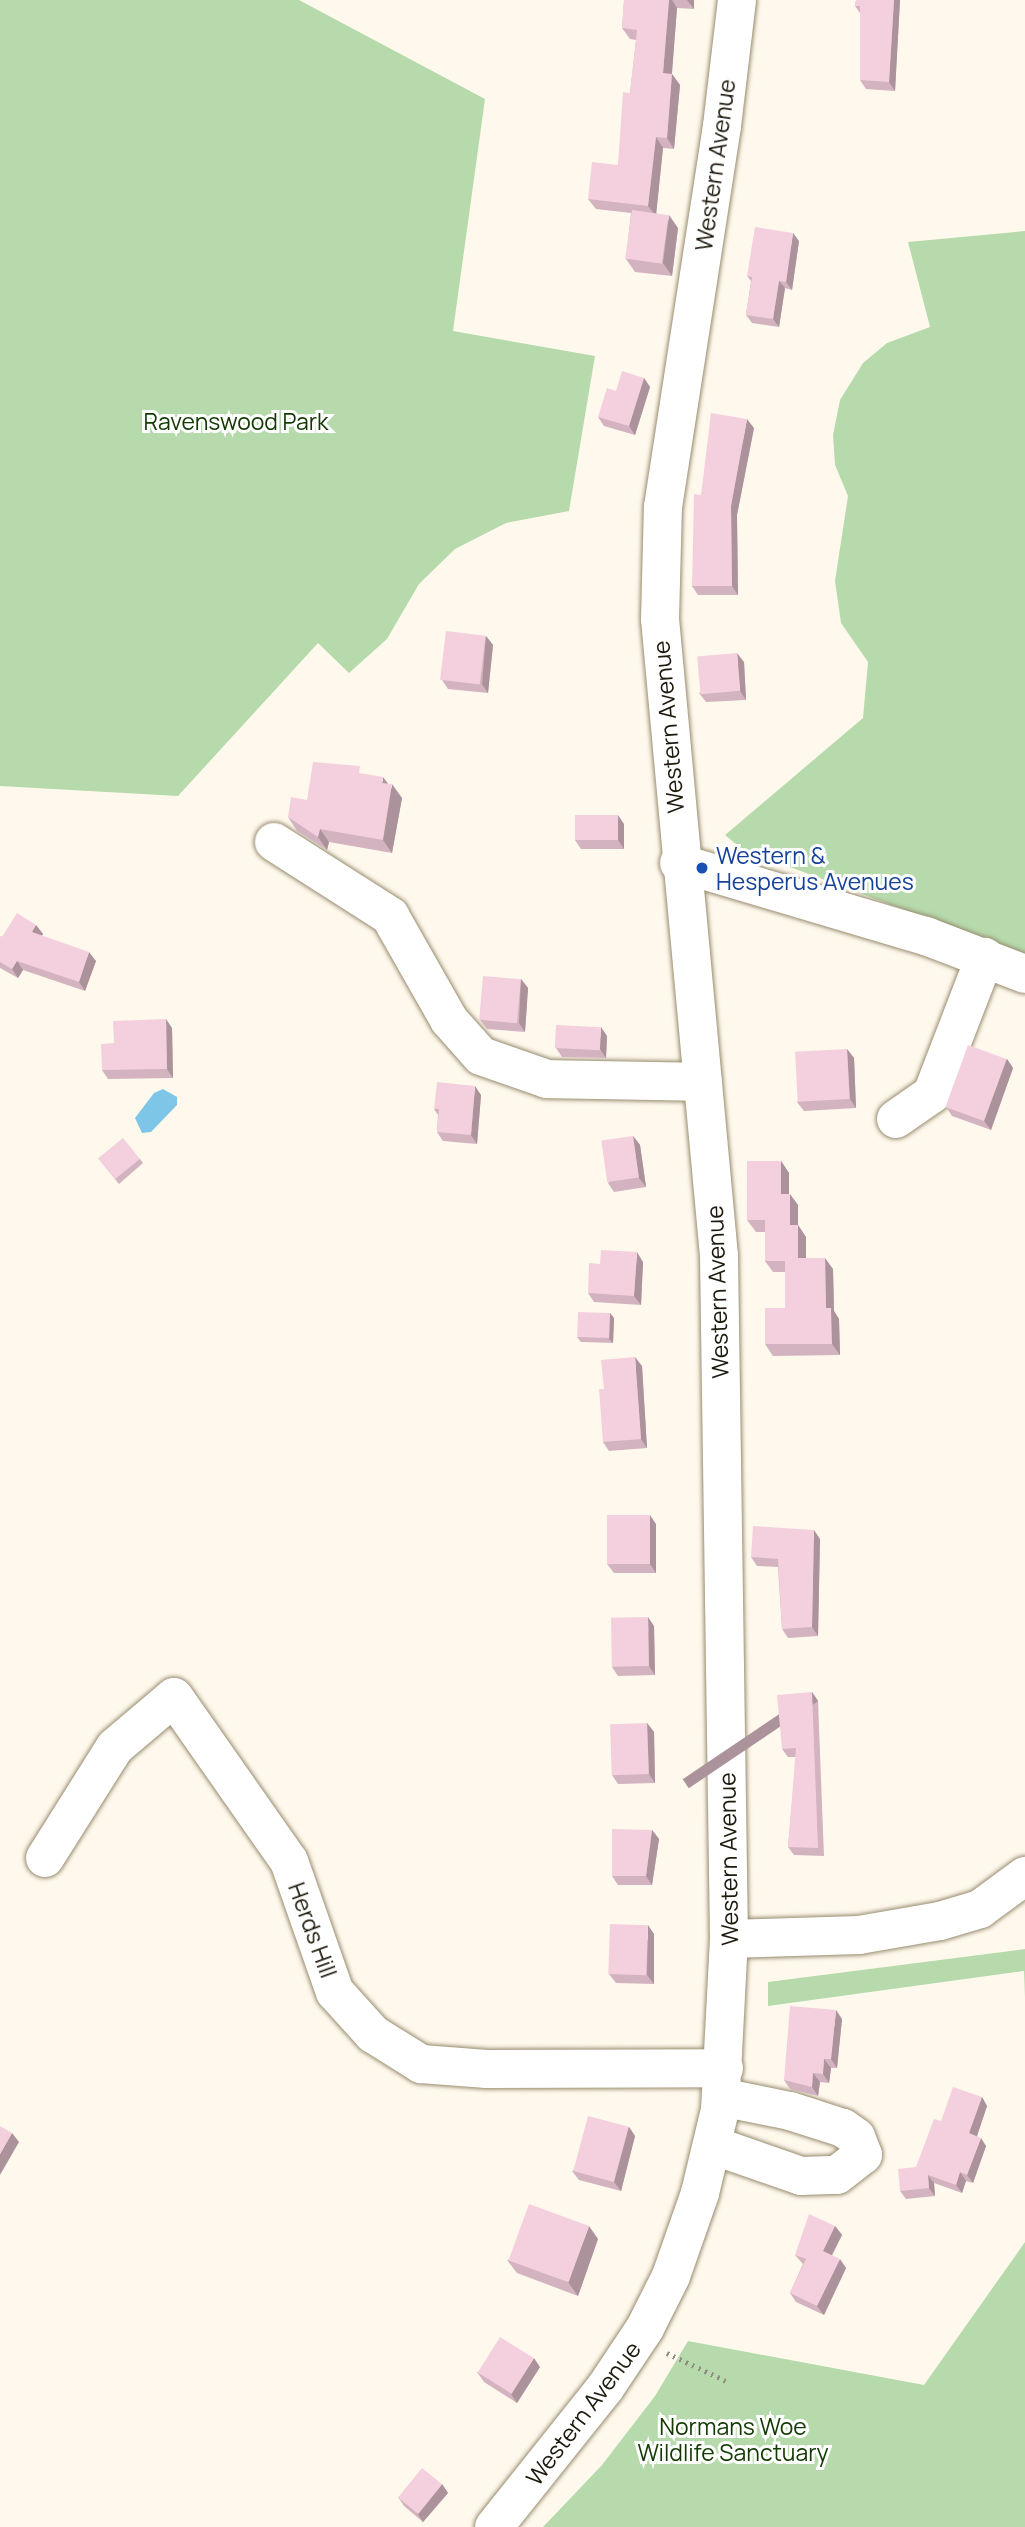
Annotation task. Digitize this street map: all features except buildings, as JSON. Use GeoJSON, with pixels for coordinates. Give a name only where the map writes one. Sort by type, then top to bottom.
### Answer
{"type":"FeatureCollection","features":[{"type":"Feature","properties":{"kind":"main road","name":"Western Avenue"},"geometry":{"type":"LineString","coordinates":[[494,2527],[605,2388],[638,2340],[671,2276],[712,2145],[723,2082],[729,1939],[719,1256],[679,863],[660,619],[663,507],[722,126],[737,0]]}},
{"type":"Feature","properties":{"kind":"main road"},"geometry":{"type":"LineString","coordinates":[[274,842],[390,916],[449,1020],[481,1056],[547,1079],[703,1082]]}},
{"type":"Feature","properties":{"kind":"main road"},"geometry":{"type":"LineString","coordinates":[[679,863],[985,957],[1025,974]]}},
{"type":"Feature","properties":{"kind":"main road"},"geometry":{"type":"LineString","coordinates":[[896,1119],[932,1094],[985,957]]}},
{"type":"Feature","properties":{"kind":"main road","name":"Herds Hill"},"geometry":{"type":"LineString","coordinates":[[45,1858],[115,1747],[174,1697],[289,1861],[335,1992],[373,2034],[421,2064],[723,2082]]}},
{"type":"Feature","properties":{"kind":"main road"},"geometry":{"type":"LineString","coordinates":[[729,1939],[859,1935],[940,1921],[980,1909],[1025,1876]]}},
{"type":"Feature","properties":{"kind":"main road"},"geometry":{"type":"LineString","coordinates":[[712,2145],[802,2176],[837,2175],[863,2154],[856,2137],[843,2128],[790,2111],[723,2082]]}},
{"type":"Feature","properties":{"kind":"path"},"geometry":{"type":"LineString","coordinates":[[638,2340],[726,2381]]}},
{"type":"Feature","properties":{"kind":"green space","name":"Ravenswood Park"},"geometry":{"type":"Polygon","coordinates":[[[0,0],[299,0],[485,99],[453,331],[595,356],[569,511],[506,523],[455,549],[419,584],[387,639],[349,673],[318,643],[178,796],[0,786],[0,0]]]}},
{"type":"Feature","properties":{"kind":"green space"},"geometry":{"type":"Polygon","coordinates":[[[1025,231],[1025,955],[742,849],[725,835],[863,718],[868,662],[841,623],[835,581],[848,496],[835,465],[833,435],[840,400],[863,363],[887,343],[930,327],[908,242],[1025,231]]]}},
{"type":"Feature","properties":{"kind":"green space"},"geometry":{"type":"Polygon","coordinates":[[[1025,1949],[1025,1998],[1024,1971],[768,2006],[768,1982],[1025,1949]]]}},
{"type":"Feature","properties":{"kind":"green space","name":"Normans Woe Wildlife Sanctuary"},"geometry":{"type":"Polygon","coordinates":[[[1025,2242],[1025,2527],[543,2527],[602,2465],[655,2396],[688,2341],[924,2385],[1025,2242]]]}},
{"type":"Feature","properties":{"kind":"water"},"geometry":{"type":"Polygon","coordinates":[[[163,1089],[177,1097],[177,1105],[151,1132],[142,1133],[135,1118],[154,1093],[163,1089]]]}},
{"type":"Feature","properties":{"kind":"place","name":"Western & Hesperus Avenues"},"geometry":{"type":"Point","coordinates":[702,868]}}]}
